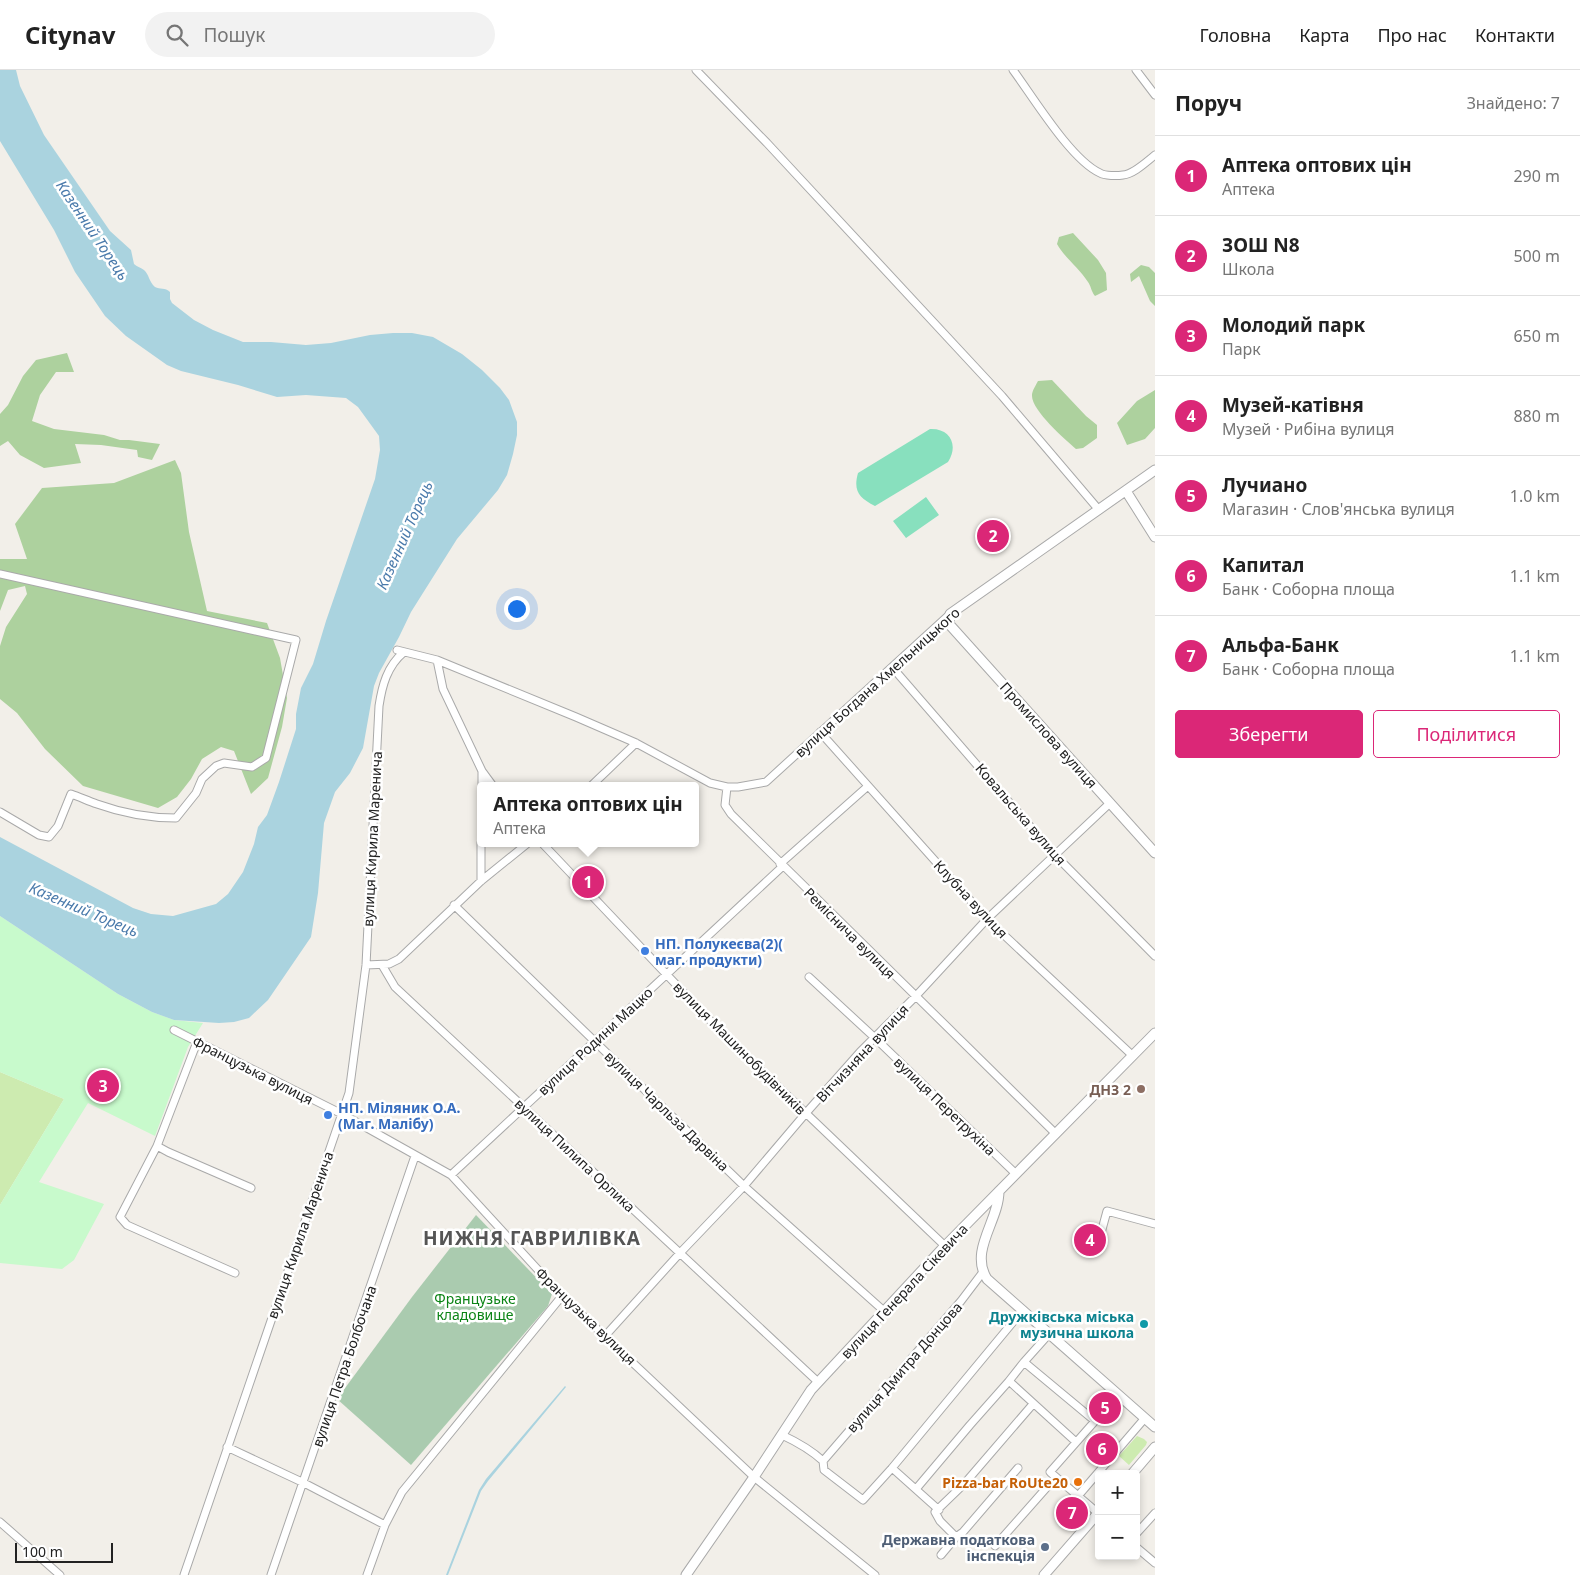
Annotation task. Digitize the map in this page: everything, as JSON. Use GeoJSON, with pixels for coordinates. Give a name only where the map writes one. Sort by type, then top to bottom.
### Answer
{"type":"FeatureCollection","features":[{"type":"Feature","properties":{"kind":"street"},"geometry":{"type":"LineString","coordinates":[[696,70],[767,143],[1002,396],[1099,510]]}},
{"type":"Feature","properties":{"kind":"street"},"geometry":{"type":"LineString","coordinates":[[1013,70],[1064,140],[1081,159],[1101,174],[1124,175],[1142,166],[1155,155]]}},
{"type":"Feature","properties":{"kind":"street"},"geometry":{"type":"LineString","coordinates":[[1136,70],[1155,95]]}},
{"type":"Feature","properties":{"kind":"street","name":"вулиця Богдана Хмельницького"},"geometry":{"type":"LineString","coordinates":[[400,651],[437,660],[636,743],[710,783],[738,787],[766,782],[950,614],[1155,470]]}},
{"type":"Feature","properties":{"kind":"street"},"geometry":{"type":"LineString","coordinates":[[1126,491],[1155,537]]}},
{"type":"Feature","properties":{"kind":"street"},"geometry":{"type":"LineString","coordinates":[[0,574],[296,640],[266,758],[252,767],[224,763],[216,766],[202,779],[196,793],[176,818],[158,818],[136,814],[98,804],[71,794],[58,826],[49,837],[39,835],[0,812]]}},
{"type":"Feature","properties":{"kind":"street","name":"Промислова вулиця"},"geometry":{"type":"LineString","coordinates":[[950,614],[949,624],[1155,853]]}},
{"type":"Feature","properties":{"kind":"street","name":"вулиця Кирила Маренича"},"geometry":{"type":"LineString","coordinates":[[184,1575],[349,1093],[366,965],[379,706],[383,684],[400,651]]}},
{"type":"Feature","properties":{"kind":"street"},"geometry":{"type":"LineString","coordinates":[[437,660],[442,689],[482,771],[490,782]]}},
{"type":"Feature","properties":{"kind":"street","name":"Ковальська вулиця"},"geometry":{"type":"LineString","coordinates":[[892,667],[1055,855],[1155,956]]}},
{"type":"Feature","properties":{"kind":"street","name":"Клубна вулиця"},"geometry":{"type":"LineString","coordinates":[[820,732],[987,919],[1133,1056]]}},
{"type":"Feature","properties":{"kind":"street"},"geometry":{"type":"LineString","coordinates":[[595,782],[636,743]]}},
{"type":"Feature","properties":{"kind":"street"},"geometry":{"type":"LineString","coordinates":[[482,771],[482,782]]}},
{"type":"Feature","properties":{"kind":"street","name":"вулиця Родини Мацко"},"geometry":{"type":"LineString","coordinates":[[451,1175],[781,865],[868,786]]}},
{"type":"Feature","properties":{"kind":"street","name":"Реміснича вулиця"},"geometry":{"type":"LineString","coordinates":[[728,787],[726,805],[731,814],[1056,1134]]}},
{"type":"Feature","properties":{"kind":"street","name":"Вітчизняна вулиця"},"geometry":{"type":"LineString","coordinates":[[605,1336],[744,1186],[806,1113],[987,919],[1110,803]]}},
{"type":"Feature","properties":{"kind":"street"},"geometry":{"type":"LineString","coordinates":[[481,847],[481,881]]}},
{"type":"Feature","properties":{"kind":"street"},"geometry":{"type":"LineString","coordinates":[[366,965],[389,964],[399,959],[454,905],[523,847]]}},
{"type":"Feature","properties":{"kind":"street","name":"вулиця Машинобудівників"},"geometry":{"type":"LineString","coordinates":[[546,847],[723,1034],[945,1246]]}},
{"type":"Feature","properties":{"kind":"street","name":"вулиця Чарльза Дарвіна"},"geometry":{"type":"LineString","coordinates":[[454,905],[744,1186],[884,1311]]}},
{"type":"Feature","properties":{"kind":"street","name":"вулиця Пилипа Орлика"},"geometry":{"type":"LineString","coordinates":[[382,965],[395,987],[818,1382]]}},
{"type":"Feature","properties":{"kind":"street","name":"вулиця Перетрухіна"},"geometry":{"type":"LineString","coordinates":[[809,977],[1016,1174]]}},
{"type":"Feature","properties":{"kind":"street","name":"Французька вулиця"},"geometry":{"type":"LineString","coordinates":[[174,1030],[342,1114],[451,1175],[562,1296],[754,1477],[875,1575]]}},
{"type":"Feature","properties":{"kind":"street","name":"вулиця Генерала Сікевича"},"geometry":{"type":"LineString","coordinates":[[686,1575],[811,1390],[945,1246],[1155,1033]]}},
{"type":"Feature","properties":{"kind":"street"},"geometry":{"type":"LineString","coordinates":[[197,1042],[157,1146],[120,1217],[127,1225],[235,1273]]}},
{"type":"Feature","properties":{"kind":"street"},"geometry":{"type":"LineString","coordinates":[[157,1146],[251,1188]]}},
{"type":"Feature","properties":{"kind":"street","name":"вулиця Петра Болбочана"},"geometry":{"type":"LineString","coordinates":[[272,1575],[416,1156]]}},
{"type":"Feature","properties":{"kind":"street"},"geometry":{"type":"LineString","coordinates":[[999,1191],[999,1201],[994,1219],[982,1250],[981,1262],[987,1279],[1155,1427]]}},
{"type":"Feature","properties":{"kind":"street"},"geometry":{"type":"LineString","coordinates":[[1101,1233],[1107,1211],[1155,1224]]}},
{"type":"Feature","properties":{"kind":"street","name":"вулиця Дмитра Донцова"},"geometry":{"type":"LineString","coordinates":[[823,1461],[961,1301],[983,1272]]}},
{"type":"Feature","properties":{"kind":"street"},"geometry":{"type":"LineString","coordinates":[[367,1575],[385,1525],[402,1492],[562,1296]]}},
{"type":"Feature","properties":{"kind":"street"},"geometry":{"type":"LineString","coordinates":[[782,1435],[805,1445],[823,1461],[824,1470],[863,1500],[892,1468],[1022,1310]]}},
{"type":"Feature","properties":{"kind":"street"},"geometry":{"type":"LineString","coordinates":[[916,1489],[1049,1334]]}},
{"type":"Feature","properties":{"kind":"street"},"geometry":{"type":"LineString","coordinates":[[1024,1362],[1095,1421],[1050,1472],[1095,1510]]}},
{"type":"Feature","properties":{"kind":"street"},"geometry":{"type":"LineString","coordinates":[[1009,1381],[1076,1442]]}},
{"type":"Feature","properties":{"kind":"street"},"geometry":{"type":"LineString","coordinates":[[956,1537],[940,1521],[935,1512],[965,1483],[1033,1404]]}},
{"type":"Feature","properties":{"kind":"street"},"geometry":{"type":"LineString","coordinates":[[1078,1496],[1145,1418]]}},
{"type":"Feature","properties":{"kind":"street"},"geometry":{"type":"LineString","coordinates":[[227,1447],[304,1483],[385,1525]]}},
{"type":"Feature","properties":{"kind":"street"},"geometry":{"type":"LineString","coordinates":[[1135,1470],[1155,1447]]}},
{"type":"Feature","properties":{"kind":"street"},"geometry":{"type":"LineString","coordinates":[[892,1468],[939,1510]]}},
{"type":"Feature","properties":{"kind":"street"},"geometry":{"type":"LineString","coordinates":[[941,1555],[956,1537],[964,1532],[1018,1468]]}},
{"type":"Feature","properties":{"kind":"street"},"geometry":{"type":"LineString","coordinates":[[995,1546],[1054,1476]]}},
{"type":"Feature","properties":{"kind":"street"},"geometry":{"type":"LineString","coordinates":[[1140,1530],[1155,1513]]}},
{"type":"Feature","properties":{"kind":"street"},"geometry":{"type":"LineString","coordinates":[[1044,1575],[1096,1515]]}},
{"type":"Feature","properties":{"kind":"street"},"geometry":{"type":"LineString","coordinates":[[0,1522],[60,1575]]}},
{"type":"Feature","properties":{"kind":"street"},"geometry":{"type":"LineString","coordinates":[[1140,1550],[1155,1563]]}},
{"type":"Feature","properties":{"kind":"green space"},"geometry":{"type":"Polygon","coordinates":[[[1073,233],[1098,260],[1106,273],[1107,290],[1095,296],[1084,277],[1057,244],[1059,237],[1073,233]]]}},
{"type":"Feature","properties":{"kind":"green space"},"geometry":{"type":"Polygon","coordinates":[[[1141,265],[1149,267],[1155,273],[1155,306],[1150,301],[1139,276],[1131,282],[1130,274],[1141,265]]]}},
{"type":"Feature","properties":{"kind":"green space"},"geometry":{"type":"Polygon","coordinates":[[[67,353],[74,372],[56,372],[40,395],[32,421],[54,429],[104,435],[120,440],[160,444],[152,460],[138,457],[137,450],[101,445],[75,444],[81,463],[44,468],[20,455],[8,441],[0,446],[0,414],[8,405],[23,376],[36,360],[67,353]]]}},
{"type":"Feature","properties":{"kind":"green space"},"geometry":{"type":"Polygon","coordinates":[[[1052,380],[1097,425],[1097,438],[1083,448],[1076,449],[1064,438],[1043,416],[1033,401],[1032,393],[1038,381],[1052,380]]]}},
{"type":"Feature","properties":{"kind":"green space"},"geometry":{"type":"Polygon","coordinates":[[[1155,390],[1155,428],[1145,439],[1127,445],[1117,423],[1137,401],[1155,390]]]}},
{"type":"Feature","properties":{"kind":"green space"},"geometry":{"type":"Polygon","coordinates":[[[930,429],[943,431],[951,439],[953,450],[948,462],[875,506],[861,497],[856,485],[858,473],[930,429]]]}},
{"type":"Feature","properties":{"kind":"green space"},"geometry":{"type":"Polygon","coordinates":[[[175,460],[181,473],[189,532],[207,611],[267,623],[280,658],[287,698],[282,727],[268,778],[251,794],[234,751],[221,747],[202,759],[191,779],[177,797],[158,808],[83,786],[45,749],[17,713],[0,699],[0,646],[6,627],[27,594],[25,586],[8,590],[0,611],[0,559],[27,559],[15,524],[42,488],[114,483],[175,460]]]}},
{"type":"Feature","properties":{"kind":"green space"},"geometry":{"type":"Polygon","coordinates":[[[926,497],[939,515],[906,538],[893,521],[926,497]]]}},
{"type":"Feature","properties":{"kind":"green space"},"geometry":{"type":"Polygon","coordinates":[[[0,916],[118,994],[152,1012],[174,1020],[203,1023],[188,1047],[155,1136],[88,1103],[39,1182],[104,1204],[74,1260],[62,1269],[0,1263],[0,1205],[64,1099],[0,1072],[0,916]]]}},
{"type":"Feature","properties":{"kind":"green space"},"geometry":{"type":"Polygon","coordinates":[[[0,1072],[64,1099],[0,1205],[0,1072]]]}},
{"type":"Feature","properties":{"kind":"green space","name":"Французьке кладовище"},"geometry":{"type":"Polygon","coordinates":[[[476,1215],[552,1294],[548,1306],[411,1465],[337,1399],[412,1297],[476,1215]]]}},
{"type":"Feature","properties":{"kind":"green space"},"geometry":{"type":"Polygon","coordinates":[[[1137,1436],[1147,1442],[1129,1465],[1119,1456],[1137,1436]]]}},
{"type":"Feature","properties":{"kind":"water","name":"Казенний Торець"},"geometry":{"type":"Polygon","coordinates":[[[0,70],[16,70],[20,86],[44,135],[110,231],[131,250],[134,264],[146,272],[155,287],[170,292],[172,303],[194,320],[243,342],[306,345],[393,333],[412,333],[433,337],[462,354],[500,388],[509,400],[517,422],[517,435],[507,475],[498,490],[457,539],[411,612],[379,673],[374,686],[363,748],[350,773],[335,792],[324,823],[318,893],[311,937],[268,1000],[249,1018],[234,1022],[174,1020],[152,1012],[118,994],[0,916],[0,837],[133,908],[151,914],[173,916],[216,904],[228,894],[243,872],[254,844],[258,827],[267,815],[279,782],[296,729],[296,714],[301,688],[313,664],[375,479],[380,450],[379,436],[358,407],[346,398],[306,395],[277,397],[181,371],[167,365],[126,336],[105,316],[75,272],[54,230],[0,141],[0,70]]]}},
{"type":"Feature","properties":{"kind":"water"},"geometry":{"type":"Polygon","coordinates":[[[565,1386],[481,1491],[448,1575],[446,1575],[479,1490],[486,1479],[565,1386]]]}},
{"type":"Feature","properties":{"kind":"place","name":"ЗОШ N8"},"geometry":{"type":"Point","coordinates":[993,536]}},
{"type":"Feature","properties":{"kind":"place","name":"Аптека оптових цін"},"geometry":{"type":"Point","coordinates":[588,882]}},
{"type":"Feature","properties":{"kind":"place","name":"НП. Полукеєва(2)( маг. продукти)"},"geometry":{"type":"Point","coordinates":[645,951]}},
{"type":"Feature","properties":{"kind":"place","name":"Молодий парк"},"geometry":{"type":"Point","coordinates":[103,1086]}},
{"type":"Feature","properties":{"kind":"place","name":"ДНЗ 2"},"geometry":{"type":"Point","coordinates":[1141,1089]}},
{"type":"Feature","properties":{"kind":"place","name":"НП. Міляник О.А. (Маг. Малібу)"},"geometry":{"type":"Point","coordinates":[328,1115]}},
{"type":"Feature","properties":{"kind":"place","name":"Музей-катівня"},"geometry":{"type":"Point","coordinates":[1090,1240]}},
{"type":"Feature","properties":{"kind":"place","name":"Дружківська міська музична школа"},"geometry":{"type":"Point","coordinates":[1144,1324]}},
{"type":"Feature","properties":{"kind":"place","name":"Лучиано"},"geometry":{"type":"Point","coordinates":[1105,1408]}},
{"type":"Feature","properties":{"kind":"place","name":"Капитал"},"geometry":{"type":"Point","coordinates":[1102,1449]}},
{"type":"Feature","properties":{"kind":"place","name":"Pizza-bar RoUte20"},"geometry":{"type":"Point","coordinates":[1078,1482]}},
{"type":"Feature","properties":{"kind":"place","name":"Альфа-Банк"},"geometry":{"type":"Point","coordinates":[1072,1513]}},
{"type":"Feature","properties":{"kind":"place","name":"Державна податкова інспекція"},"geometry":{"type":"Point","coordinates":[1045,1547]}},
{"type":"Feature","properties":{"kind":"district","name":"НИЖНЯ ГАВРИЛІВКА"},"geometry":{"type":"Point","coordinates":[532,1238]}}]}
